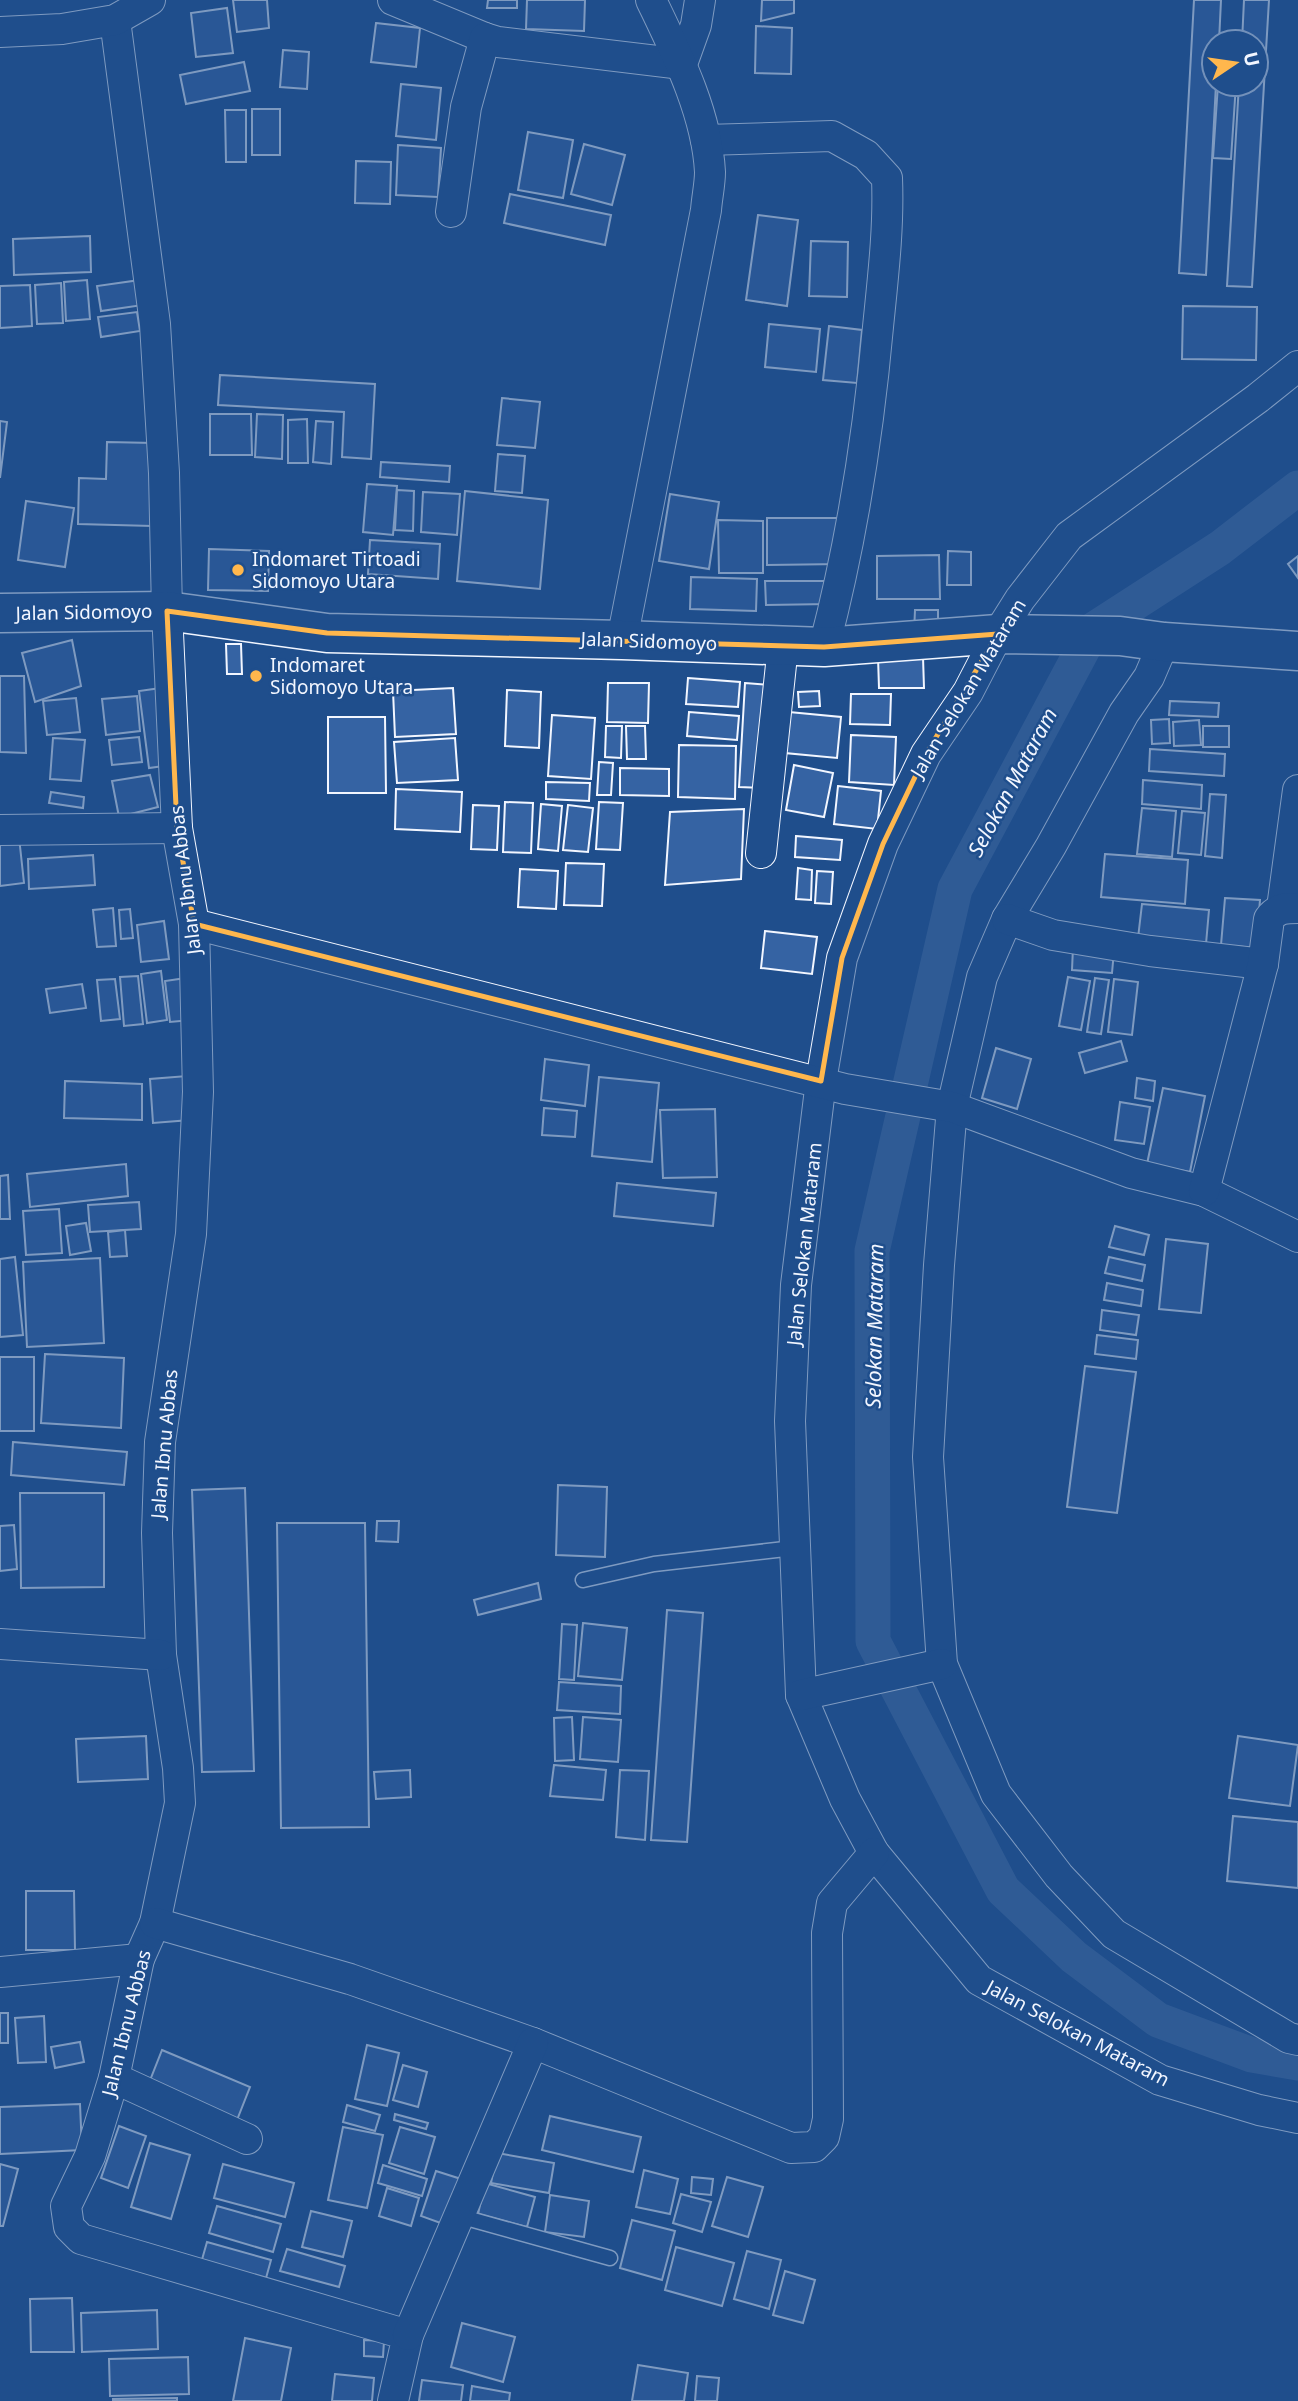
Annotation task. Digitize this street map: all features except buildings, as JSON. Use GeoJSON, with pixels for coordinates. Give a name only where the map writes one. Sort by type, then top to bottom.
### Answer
{"type":"FeatureCollection","features":[{"type":"Feature","properties":{"kind":"main road","name":"Jalan Sidomoyo"},"geometry":{"type":"LineString","coordinates":[[0,613],[167,611],[327,633],[824,648],[998,634],[1120,636],[1298,652]]}},
{"type":"Feature","properties":{"kind":"street"},"geometry":{"type":"LineString","coordinates":[[0,32],[62,29],[115,20],[150,0]]}},
{"type":"Feature","properties":{"kind":"street"},"geometry":{"type":"LineString","coordinates":[[393,0],[498,42],[682,64]]}},
{"type":"Feature","properties":{"kind":"street"},"geometry":{"type":"LineString","coordinates":[[622,640],[706,210],[710,173],[706,140],[682,64],[651,0]]}},
{"type":"Feature","properties":{"kind":"street"},"geometry":{"type":"LineString","coordinates":[[682,64],[696,25],[700,0]]}},
{"type":"Feature","properties":{"kind":"street","name":"Jalan Ibnu Abbas"},"geometry":{"type":"LineString","coordinates":[[115,20],[155,324],[164,473],[177,828],[194,924],[198,1092],[191,1234],[160,1442],[157,1533],[161,1655],[178,1768],[180,1803],[155,1923],[139,1959],[114,2078],[90,2156],[66,2206],[69,2227],[81,2239],[408,2335]]}},
{"type":"Feature","properties":{"kind":"street"},"geometry":{"type":"LineString","coordinates":[[451,212],[466,107],[485,38]]}},
{"type":"Feature","properties":{"kind":"street"},"geometry":{"type":"LineString","coordinates":[[706,140],[832,136],[866,155],[887,178],[888,214],[870,415],[847,555],[824,648]]}},
{"type":"Feature","properties":{"kind":"street","name":"Jalan Selokan Mataram"},"geometry":{"type":"LineString","coordinates":[[1298,366],[1069,536],[1020,599],[998,634],[968,692],[926,754],[883,844],[842,958],[833,1085],[796,1285],[790,1421],[794,1548],[813,1693],[845,1799],[874,1853],[979,1980],[1160,2080],[1259,2110],[1298,2118]]}},
{"type":"Feature","properties":{"kind":"street"},"geometry":{"type":"LineString","coordinates":[[1164,642],[1149,677],[1124,713],[1051,846],[1007,919],[982,977],[952,1107],[939,1265],[928,1457],[942,1664],[996,1794],[1059,1876],[1114,1934],[1289,2038],[1298,2039]]}},
{"type":"Feature","properties":{"kind":"street"},"geometry":{"type":"LineString","coordinates":[[761,853],[783,646]]}},
{"type":"Feature","properties":{"kind":"street"},"geometry":{"type":"LineString","coordinates":[[1205,1191],[1263,964],[1269,919],[1274,913],[1290,908],[1298,790]]}},
{"type":"Feature","properties":{"kind":"street"},"geometry":{"type":"LineString","coordinates":[[0,830],[177,828]]}},
{"type":"Feature","properties":{"kind":"street"},"geometry":{"type":"LineString","coordinates":[[1007,919],[1053,935],[1150,951],[1263,964]]}},
{"type":"Feature","properties":{"kind":"street"},"geometry":{"type":"LineString","coordinates":[[194,924],[833,1085],[952,1107],[1131,1172],[1205,1191],[1298,1237]]}},
{"type":"Feature","properties":{"kind":"street"},"geometry":{"type":"LineString","coordinates":[[0,1644],[161,1655]]}},
{"type":"Feature","properties":{"kind":"street"},"geometry":{"type":"LineString","coordinates":[[813,1693],[942,1664]]}},
{"type":"Feature","properties":{"kind":"street"},"geometry":{"type":"LineString","coordinates":[[155,1923],[350,1979],[533,2043],[792,2148],[814,2147],[824,2137],[828,2119],[827,1933],[832,1903],[874,1853]]}},
{"type":"Feature","properties":{"kind":"street"},"geometry":{"type":"LineString","coordinates":[[0,1972],[139,1959]]}},
{"type":"Feature","properties":{"kind":"street"},"geometry":{"type":"LineString","coordinates":[[393,2401],[408,2335],[533,2043]]}},
{"type":"Feature","properties":{"kind":"street"},"geometry":{"type":"LineString","coordinates":[[114,2078],[247,2139]]}},
{"type":"Feature","properties":{"kind":"lane"},"geometry":{"type":"LineString","coordinates":[[583,1580],[654,1564],[794,1548]]}},
{"type":"Feature","properties":{"kind":"lane"},"geometry":{"type":"LineString","coordinates":[[459,2216],[610,2258]]}},
{"type":"Feature","properties":{"kind":"highlighted area"},"geometry":{"type":"Polygon","coordinates":[[[167,611],[327,633],[824,647],[998,634],[926,754],[883,844],[842,958],[821,1081],[194,924],[177,828],[167,611]]]}},
{"type":"Feature","properties":{"kind":"waterway","name":"Selokan Mataram"},"geometry":{"type":"LineString","coordinates":[[1298,488],[1220,548],[1093,630],[955,889],[872,1251],[873,1641],[1003,1890],[1074,1957],[1158,2020],[1252,2055],[1298,2063]]}},
{"type":"Feature","properties":{"kind":"place","name":"Indomaret Tirtoadi Sidomoyo Utara"},"geometry":{"type":"Point","coordinates":[238,570]}},
{"type":"Feature","properties":{"kind":"place","name":"Indomaret Sidomoyo Utara"},"geometry":{"type":"Point","coordinates":[256,676]}}]}
